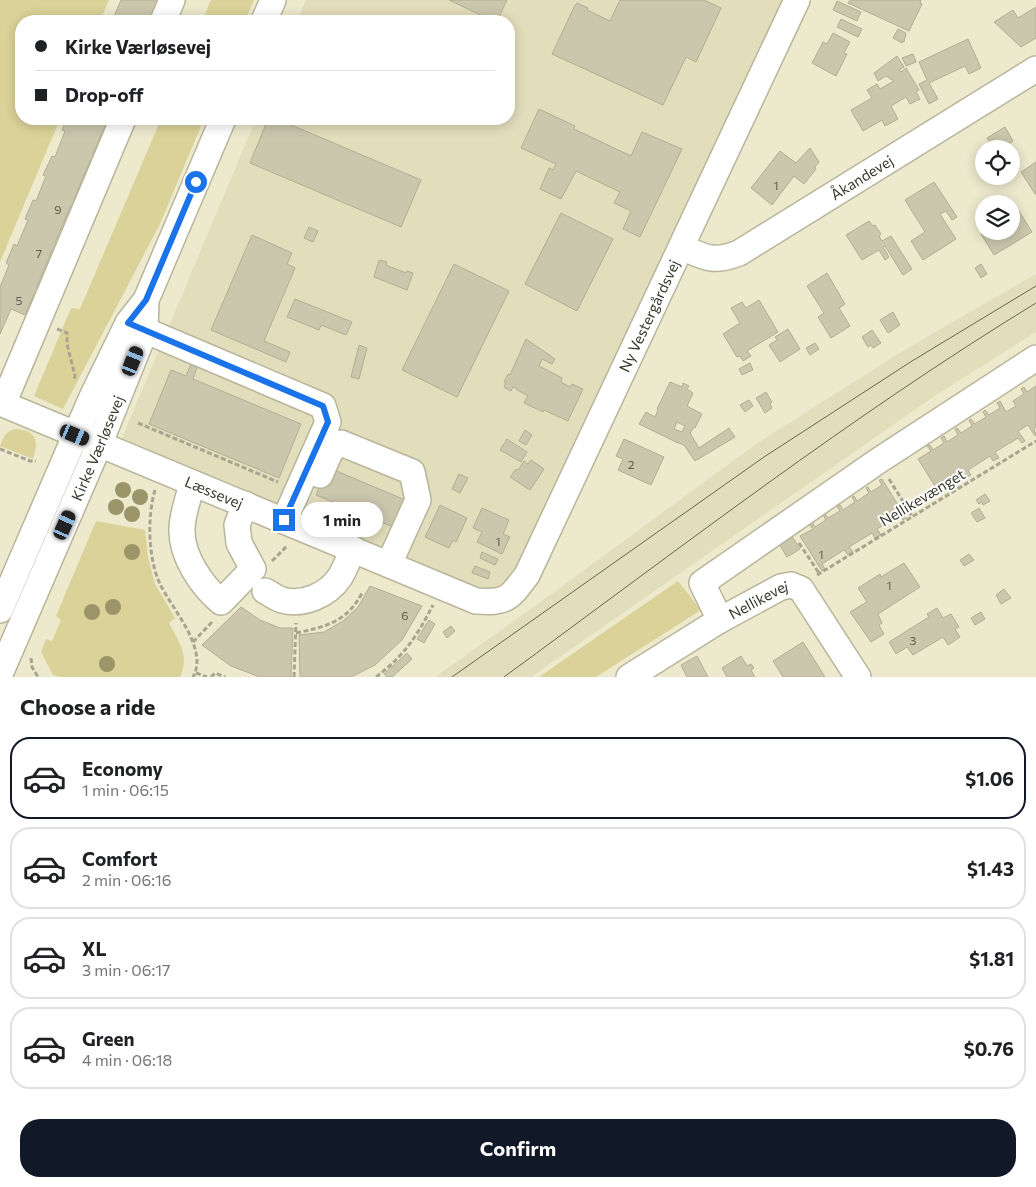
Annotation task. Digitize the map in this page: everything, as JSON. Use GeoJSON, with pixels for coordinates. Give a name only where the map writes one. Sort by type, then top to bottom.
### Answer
{"type":"FeatureCollection","features":[{"type":"Feature","properties":{"kind":"street"},"geometry":{"type":"LineString","coordinates":[[166,15],[172,0]]}},
{"type":"Feature","properties":{"kind":"street"},"geometry":{"type":"LineString","coordinates":[[267,15],[273,0]]}},
{"type":"Feature","properties":{"kind":"street","name":"Ny Vestergårdsvej"},"geometry":{"type":"LineString","coordinates":[[476,601],[496,602],[511,596],[527,575],[797,0]]}},
{"type":"Feature","properties":{"kind":"street","name":"Åkandevej"},"geometry":{"type":"LineString","coordinates":[[682,247],[703,257],[722,259],[738,253],[1036,69]]}},
{"type":"Feature","properties":{"kind":"street","name":"Kirke Værløsevej"},"geometry":{"type":"LineString","coordinates":[[75,435],[1,407],[119,125]]}},
{"type":"Feature","properties":{"kind":"street","name":"Kirke Værløsevej"},"geometry":{"type":"LineString","coordinates":[[0,674],[100,445],[146,300],[220,125]]}},
{"type":"Feature","properties":{"kind":"street"},"geometry":{"type":"LineString","coordinates":[[137,327],[323,406],[328,422],[298,490],[291,523]]}},
{"type":"Feature","properties":{"kind":"street","name":"Kirke Værløsevej"},"geometry":{"type":"LineString","coordinates":[[0,610],[75,435],[137,327]]}},
{"type":"Feature","properties":{"kind":"street"},"geometry":{"type":"LineString","coordinates":[[720,620],[702,582],[878,461],[1036,358]]}},
{"type":"Feature","properties":{"kind":"street","name":"Læssevej"},"geometry":{"type":"LineString","coordinates":[[75,435],[476,601]]}},
{"type":"Feature","properties":{"kind":"street"},"geometry":{"type":"LineString","coordinates":[[291,523],[331,450],[341,443],[412,472],[418,500],[389,564]]}},
{"type":"Feature","properties":{"kind":"street"},"geometry":{"type":"LineString","coordinates":[[192,483],[182,529],[186,552],[194,570],[221,602],[253,570],[239,543],[237,525],[245,504]]}},
{"type":"Feature","properties":{"kind":"street"},"geometry":{"type":"LineString","coordinates":[[265,591],[282,600],[296,602],[302,602],[324,594],[339,578],[353,549]]}},
{"type":"Feature","properties":{"kind":"street","name":"Nellikevej"},"geometry":{"type":"LineString","coordinates":[[629,677],[720,620],[781,587],[791,585],[801,589],[858,677]]}},
{"type":"Feature","properties":{"kind":"path"},"geometry":{"type":"LineString","coordinates":[[37,321],[67,333],[67,344],[75,376],[74,382]]}},
{"type":"Feature","properties":{"kind":"path"},"geometry":{"type":"LineString","coordinates":[[138,423],[298,490]]}},
{"type":"Feature","properties":{"kind":"path","name":"Nellikevænget"},"geometry":{"type":"LineString","coordinates":[[786,524],[819,573],[1036,441]]}},
{"type":"Feature","properties":{"kind":"path"},"geometry":{"type":"LineString","coordinates":[[0,449],[30,461],[36,461]]}},
{"type":"Feature","properties":{"kind":"path"},"geometry":{"type":"LineString","coordinates":[[878,461],[912,516]]}},
{"type":"Feature","properties":{"kind":"path"},"geometry":{"type":"LineString","coordinates":[[161,471],[151,512],[151,550],[160,583],[193,642],[198,663],[194,677]]}},
{"type":"Feature","properties":{"kind":"path"},"geometry":{"type":"LineString","coordinates":[[376,677],[404,653],[417,634],[436,584]]}},
{"type":"Feature","properties":{"kind":"path"},"geometry":{"type":"LineString","coordinates":[[296,633],[321,628],[335,622],[348,613],[358,602],[362,594]]}},
{"type":"Feature","properties":{"kind":"path"},"geometry":{"type":"LineString","coordinates":[[294,677],[296,602]]}},
{"type":"Feature","properties":{"kind":"path"},"geometry":{"type":"LineString","coordinates":[[34,670],[38,677]]}},
{"type":"Feature","properties":{"kind":"path"},"geometry":{"type":"LineString","coordinates":[[196,673],[209,677],[215,673],[225,677]]}},
{"type":"Feature","properties":{"kind":"shaded area"},"geometry":{"type":"Polygon","coordinates":[[[0,0],[109,0],[103,15],[15,15],[15,125],[57,125],[0,262],[0,0]]]}},
{"type":"Feature","properties":{"kind":"shaded area"},"geometry":{"type":"Polygon","coordinates":[[[211,0],[254,0],[248,15],[205,15],[211,0]]]}},
{"type":"Feature","properties":{"kind":"shaded area"},"geometry":{"type":"Polygon","coordinates":[[[306,0],[782,0],[517,573],[502,593],[480,593],[122,438],[253,125],[515,125],[515,15],[300,15],[306,0]]]}},
{"type":"Feature","properties":{"kind":"shaded area"},"geometry":{"type":"Polygon","coordinates":[[[158,125],[201,125],[160,224],[63,409],[34,396],[71,308],[80,309],[158,125]]]}},
{"type":"Feature","properties":{"kind":"shaded area"},"geometry":{"type":"Polygon","coordinates":[[[1036,274],[1036,332],[936,395],[531,677],[435,677],[756,444],[906,349],[1036,274]]]}},
{"type":"Feature","properties":{"kind":"shaded area"},"geometry":{"type":"Polygon","coordinates":[[[17,429],[29,432],[35,438],[36,447],[33,459],[0,446],[6,434],[17,429]]]}},
{"type":"Feature","properties":{"kind":"shaded area"},"geometry":{"type":"Polygon","coordinates":[[[96,521],[145,530],[148,557],[155,584],[175,618],[169,623],[180,643],[184,656],[180,677],[59,677],[53,675],[41,652],[46,639],[52,641],[61,620],[56,616],[96,521]]]}},
{"type":"Feature","properties":{"kind":"shaded area"},"geometry":{"type":"Polygon","coordinates":[[[678,581],[701,610],[596,677],[539,677],[678,581]]]}},
{"type":"Feature","properties":{"kind":"building"},"geometry":{"type":"Polygon","coordinates":[[[121,0],[158,0],[152,15],[115,15],[121,0]]]}},
{"type":"Feature","properties":{"kind":"building"},"geometry":{"type":"Polygon","coordinates":[[[449,0],[507,0],[500,15],[480,15],[449,0]]]}},
{"type":"Feature","properties":{"kind":"building"},"geometry":{"type":"Polygon","coordinates":[[[620,0],[704,0],[721,8],[696,62],[686,57],[663,105],[552,54],[577,3],[610,21],[620,0]]]}},
{"type":"Feature","properties":{"kind":"building"},"geometry":{"type":"Polygon","coordinates":[[[850,0],[921,0],[920,3],[922,4],[909,31],[848,3],[850,0]]]}},
{"type":"Feature","properties":{"kind":"building"},"geometry":{"type":"Polygon","coordinates":[[[837,1],[861,12],[857,21],[833,10],[837,1]]]}},
{"type":"Feature","properties":{"kind":"building"},"geometry":{"type":"Polygon","coordinates":[[[1036,7],[1036,38],[1021,47],[994,22],[1013,10],[1018,18],[1036,7]]]}},
{"type":"Feature","properties":{"kind":"building"},"geometry":{"type":"Polygon","coordinates":[[[841,19],[862,29],[858,37],[837,27],[841,19]]]}},
{"type":"Feature","properties":{"kind":"building"},"geometry":{"type":"Polygon","coordinates":[[[898,29],[906,33],[902,43],[893,38],[898,29]]]}},
{"type":"Feature","properties":{"kind":"building"},"geometry":{"type":"Polygon","coordinates":[[[833,33],[850,42],[844,53],[847,54],[836,76],[812,63],[823,42],[827,44],[833,33]]]}},
{"type":"Feature","properties":{"kind":"building"},"geometry":{"type":"Polygon","coordinates":[[[968,39],[981,68],[969,74],[965,66],[929,83],[938,99],[929,104],[919,84],[927,80],[919,62],[968,39]]]}},
{"type":"Feature","properties":{"kind":"building"},"geometry":{"type":"Polygon","coordinates":[[[913,54],[916,62],[906,66],[902,58],[913,54]]]}},
{"type":"Feature","properties":{"kind":"building"},"geometry":{"type":"Polygon","coordinates":[[[897,56],[904,67],[899,70],[901,72],[906,68],[919,90],[916,92],[920,99],[910,104],[906,97],[891,106],[898,119],[885,126],[882,120],[863,131],[851,110],[872,98],[867,90],[877,84],[880,89],[894,81],[886,76],[878,81],[874,73],[897,56]]]}},
{"type":"Feature","properties":{"kind":"building"},"geometry":{"type":"Polygon","coordinates":[[[539,109],[575,126],[574,129],[631,156],[642,132],[682,149],[640,237],[623,229],[631,211],[614,203],[620,192],[576,171],[561,199],[540,189],[549,168],[553,170],[556,164],[521,148],[539,109]]]}},
{"type":"Feature","properties":{"kind":"building"},"geometry":{"type":"Polygon","coordinates":[[[64,125],[105,125],[93,154],[93,159],[90,161],[74,199],[75,203],[71,205],[55,243],[56,247],[52,250],[37,287],[37,292],[34,294],[25,315],[11,309],[0,334],[0,287],[9,265],[6,263],[14,244],[17,246],[28,220],[25,219],[33,200],[36,201],[46,176],[43,175],[52,156],[55,157],[65,131],[62,130],[64,125]]]}},
{"type":"Feature","properties":{"kind":"building"},"geometry":{"type":"Polygon","coordinates":[[[266,125],[291,125],[421,180],[401,227],[250,163],[266,125]]]}},
{"type":"Feature","properties":{"kind":"building"},"geometry":{"type":"Polygon","coordinates":[[[1005,127],[1012,140],[988,140],[987,138],[1005,127]]]}},
{"type":"Feature","properties":{"kind":"building"},"geometry":{"type":"Polygon","coordinates":[[[810,148],[819,162],[804,184],[794,176],[772,205],[751,188],[780,151],[796,163],[810,148]]]}},
{"type":"Feature","properties":{"kind":"building"},"geometry":{"type":"Polygon","coordinates":[[[1036,162],[1036,194],[1035,194],[1021,172],[1036,162]]]}},
{"type":"Feature","properties":{"kind":"building"},"geometry":{"type":"Polygon","coordinates":[[[934,182],[957,217],[952,220],[946,211],[940,214],[956,239],[923,260],[911,241],[925,232],[905,200],[934,182]]]}},
{"type":"Feature","properties":{"kind":"building"},"geometry":{"type":"Polygon","coordinates":[[[561,213],[613,239],[577,311],[525,284],[561,213]]]}},
{"type":"Feature","properties":{"kind":"building"},"geometry":{"type":"Polygon","coordinates":[[[1020,213],[1032,232],[1020,239],[1020,213]]]}},
{"type":"Feature","properties":{"kind":"building"},"geometry":{"type":"Polygon","coordinates":[[[869,221],[873,226],[875,225],[881,234],[879,236],[882,241],[891,236],[912,269],[903,275],[885,246],[883,247],[889,257],[885,260],[879,250],[862,260],[846,235],[869,221]]]}},
{"type":"Feature","properties":{"kind":"building"},"geometry":{"type":"Polygon","coordinates":[[[309,227],[318,231],[313,242],[304,238],[309,227]]]}},
{"type":"Feature","properties":{"kind":"building"},"geometry":{"type":"Polygon","coordinates":[[[252,235],[292,253],[287,264],[295,268],[264,341],[290,352],[286,362],[211,330],[252,235]]]}},
{"type":"Feature","properties":{"kind":"building"},"geometry":{"type":"Polygon","coordinates":[[[985,240],[1019,240],[994,255],[985,240]]]}},
{"type":"Feature","properties":{"kind":"building"},"geometry":{"type":"Polygon","coordinates":[[[379,260],[387,262],[386,265],[406,273],[407,271],[413,273],[407,290],[374,277],[379,260]]]}},
{"type":"Feature","properties":{"kind":"building"},"geometry":{"type":"Polygon","coordinates":[[[454,264],[509,291],[457,397],[402,370],[454,264]]]}},
{"type":"Feature","properties":{"kind":"building"},"geometry":{"type":"Polygon","coordinates":[[[981,264],[987,274],[981,278],[975,268],[981,264]]]}},
{"type":"Feature","properties":{"kind":"building"},"geometry":{"type":"Polygon","coordinates":[[[827,273],[845,304],[839,308],[850,326],[831,338],[818,317],[824,313],[807,286],[827,273]]]}},
{"type":"Feature","properties":{"kind":"building"},"geometry":{"type":"Polygon","coordinates":[[[295,299],[352,322],[346,335],[321,325],[319,330],[287,317],[295,299]]]}},
{"type":"Feature","properties":{"kind":"building"},"geometry":{"type":"Polygon","coordinates":[[[759,300],[778,332],[747,351],[751,356],[743,361],[740,356],[737,357],[723,334],[740,323],[731,308],[742,302],[746,308],[759,300]]]}},
{"type":"Feature","properties":{"kind":"building"},"geometry":{"type":"Polygon","coordinates":[[[893,312],[900,325],[888,333],[880,320],[893,312]]]}},
{"type":"Feature","properties":{"kind":"building"},"geometry":{"type":"Polygon","coordinates":[[[788,329],[800,349],[780,362],[769,345],[777,340],[775,337],[788,329]]]}},
{"type":"Feature","properties":{"kind":"building"},"geometry":{"type":"Polygon","coordinates":[[[872,330],[881,343],[873,348],[871,345],[868,347],[862,337],[872,330]]]}},
{"type":"Feature","properties":{"kind":"building"},"geometry":{"type":"Polygon","coordinates":[[[526,339],[555,359],[552,364],[542,359],[539,366],[562,378],[561,382],[570,387],[572,384],[583,389],[568,421],[524,403],[528,396],[516,388],[513,387],[511,391],[504,387],[506,383],[504,382],[508,374],[510,375],[526,339]]]}},
{"type":"Feature","properties":{"kind":"building"},"geometry":{"type":"Polygon","coordinates":[[[815,343],[819,349],[810,355],[806,348],[815,343]]]}},
{"type":"Feature","properties":{"kind":"building"},"geometry":{"type":"Polygon","coordinates":[[[359,345],[367,348],[359,379],[351,377],[359,345]]]}},
{"type":"Feature","properties":{"kind":"building"},"geometry":{"type":"Polygon","coordinates":[[[192,362],[198,365],[193,379],[301,424],[279,478],[149,424],[171,370],[186,376],[192,362]]]}},
{"type":"Feature","properties":{"kind":"building"},"geometry":{"type":"Polygon","coordinates":[[[750,363],[753,370],[742,375],[739,369],[750,363]]]}},
{"type":"Feature","properties":{"kind":"building"},"geometry":{"type":"Polygon","coordinates":[[[670,382],[682,387],[683,383],[689,386],[687,389],[693,393],[687,406],[702,414],[695,428],[690,433],[699,448],[729,428],[735,437],[695,461],[684,445],[639,424],[646,412],[655,417],[670,382]],[[677,422],[674,429],[682,432],[685,426],[677,422]]]}},
{"type":"Feature","properties":{"kind":"building"},"geometry":{"type":"Polygon","coordinates":[[[1036,386],[1036,427],[1034,429],[1036,435],[1028,425],[1018,431],[1025,441],[1022,443],[1018,438],[995,452],[999,458],[993,461],[990,456],[968,470],[971,475],[965,478],[962,473],[940,487],[943,492],[940,494],[918,459],[931,451],[927,446],[930,445],[933,450],[944,443],[941,438],[944,436],[947,442],[958,435],[955,429],[957,428],[961,433],[972,426],[969,420],[971,419],[975,424],[986,417],[983,412],[985,410],[989,415],[1000,408],[997,403],[1000,401],[1006,412],[1016,406],[1013,401],[1024,394],[1021,389],[1024,387],[1027,392],[1036,386]]]}},
{"type":"Feature","properties":{"kind":"building"},"geometry":{"type":"Polygon","coordinates":[[[766,392],[772,402],[770,404],[772,408],[765,413],[756,398],[766,392]]]}},
{"type":"Feature","properties":{"kind":"building"},"geometry":{"type":"Polygon","coordinates":[[[749,400],[753,406],[745,412],[740,405],[749,400]]]}},
{"type":"Feature","properties":{"kind":"building"},"geometry":{"type":"Polygon","coordinates":[[[525,430],[532,435],[526,445],[519,441],[525,430]]]}},
{"type":"Feature","properties":{"kind":"building"},"geometry":{"type":"Polygon","coordinates":[[[507,439],[527,452],[521,462],[500,450],[507,439]]]}},
{"type":"Feature","properties":{"kind":"building"},"geometry":{"type":"Polygon","coordinates":[[[624,439],[664,457],[651,485],[618,470],[623,459],[616,456],[624,439]]]}},
{"type":"Feature","properties":{"kind":"building"},"geometry":{"type":"Polygon","coordinates":[[[531,460],[544,469],[530,490],[510,477],[524,461],[528,464],[531,460]]]}},
{"type":"Feature","properties":{"kind":"building"},"geometry":{"type":"Polygon","coordinates":[[[327,467],[410,502],[398,529],[316,495],[327,467]]]}},
{"type":"Feature","properties":{"kind":"building"},"geometry":{"type":"Polygon","coordinates":[[[459,474],[468,478],[460,493],[452,489],[459,474]]]}},
{"type":"Feature","properties":{"kind":"building"},"geometry":{"type":"Polygon","coordinates":[[[882,479],[906,518],[903,520],[900,515],[877,529],[881,535],[875,538],[872,533],[849,547],[853,552],[848,555],[844,550],[822,564],[825,569],[822,571],[800,536],[813,529],[809,524],[812,522],[815,527],[826,520],[823,515],[825,514],[828,518],[840,511],[837,506],[840,505],[843,510],[855,502],[852,497],[854,496],[857,501],[869,493],[866,488],[868,487],[871,492],[882,485],[879,480],[882,479]]]}},
{"type":"Feature","properties":{"kind":"building"},"geometry":{"type":"Polygon","coordinates":[[[985,494],[990,501],[983,505],[982,502],[979,504],[976,500],[985,494]]]}},
{"type":"Feature","properties":{"kind":"building"},"geometry":{"type":"Polygon","coordinates":[[[440,505],[467,518],[456,542],[453,540],[449,548],[425,537],[440,505]]]}},
{"type":"Feature","properties":{"kind":"building"},"geometry":{"type":"Polygon","coordinates":[[[482,508],[509,520],[503,534],[510,537],[502,554],[477,542],[482,532],[473,528],[482,508]]]}},
{"type":"Feature","properties":{"kind":"building"},"geometry":{"type":"Polygon","coordinates":[[[979,508],[985,518],[977,522],[971,513],[979,508]]]}},
{"type":"Feature","properties":{"kind":"building"},"geometry":{"type":"Polygon","coordinates":[[[788,530],[800,549],[787,557],[775,537],[788,530]]]}},
{"type":"Feature","properties":{"kind":"building"},"geometry":{"type":"Polygon","coordinates":[[[482,552],[498,559],[495,565],[480,558],[482,552]]]}},
{"type":"Feature","properties":{"kind":"building"},"geometry":{"type":"Polygon","coordinates":[[[969,554],[974,560],[964,566],[960,560],[969,554]]]}},
{"type":"Feature","properties":{"kind":"building"},"geometry":{"type":"Polygon","coordinates":[[[904,563],[920,587],[878,614],[882,623],[879,625],[884,634],[871,642],[850,612],[867,602],[858,588],[880,574],[881,577],[904,563]]]}},
{"type":"Feature","properties":{"kind":"building"},"geometry":{"type":"Polygon","coordinates":[[[475,566],[490,572],[488,579],[472,573],[475,566]]]}},
{"type":"Feature","properties":{"kind":"building"},"geometry":{"type":"Polygon","coordinates":[[[370,586],[422,606],[402,640],[375,665],[351,677],[300,677],[299,635],[324,632],[343,621],[358,607],[370,586]]]}},
{"type":"Feature","properties":{"kind":"building"},"geometry":{"type":"Polygon","coordinates":[[[1004,589],[1011,598],[1001,604],[996,595],[1004,589]]]}},
{"type":"Feature","properties":{"kind":"building"},"geometry":{"type":"Polygon","coordinates":[[[241,607],[260,620],[280,628],[293,628],[291,677],[260,677],[231,666],[202,645],[241,607]]]}},
{"type":"Feature","properties":{"kind":"building"},"geometry":{"type":"Polygon","coordinates":[[[937,608],[943,618],[951,614],[959,627],[955,629],[960,637],[948,645],[943,637],[913,655],[907,647],[896,654],[889,642],[929,617],[927,614],[937,608]]]}},
{"type":"Feature","properties":{"kind":"building"},"geometry":{"type":"Polygon","coordinates":[[[981,612],[985,619],[975,625],[971,618],[981,612]]]}},
{"type":"Feature","properties":{"kind":"building"},"geometry":{"type":"Polygon","coordinates":[[[429,620],[435,624],[424,643],[417,639],[429,620]]]}},
{"type":"Feature","properties":{"kind":"building"},"geometry":{"type":"Polygon","coordinates":[[[451,626],[455,631],[447,638],[443,632],[451,626]]]}},
{"type":"Feature","properties":{"kind":"building"},"geometry":{"type":"Polygon","coordinates":[[[803,642],[825,677],[783,677],[773,661],[803,642]]]}},
{"type":"Feature","properties":{"kind":"building"},"geometry":{"type":"Polygon","coordinates":[[[407,653],[412,659],[392,677],[387,677],[384,674],[407,653]]]}},
{"type":"Feature","properties":{"kind":"building"},"geometry":{"type":"Polygon","coordinates":[[[697,656],[708,677],[687,677],[681,665],[697,656]]]}},
{"type":"Feature","properties":{"kind":"building"},"geometry":{"type":"Polygon","coordinates":[[[741,656],[747,666],[751,664],[754,668],[751,670],[755,677],[727,677],[722,668],[741,656]]]}},
{"type":"Feature","properties":{"kind":"tram line"},"geometry":{"type":"LineString","coordinates":[[452,677],[764,457],[912,361],[1036,286]]}},
{"type":"Feature","properties":{"kind":"tram line"},"geometry":{"type":"LineString","coordinates":[[504,677],[766,484],[899,391],[1036,303]]}},
{"type":"Feature","properties":{"kind":"route"},"geometry":{"type":"LineString","coordinates":[[196,182],[146,300],[128,323],[323,406],[328,422],[284,520]]}}]}
